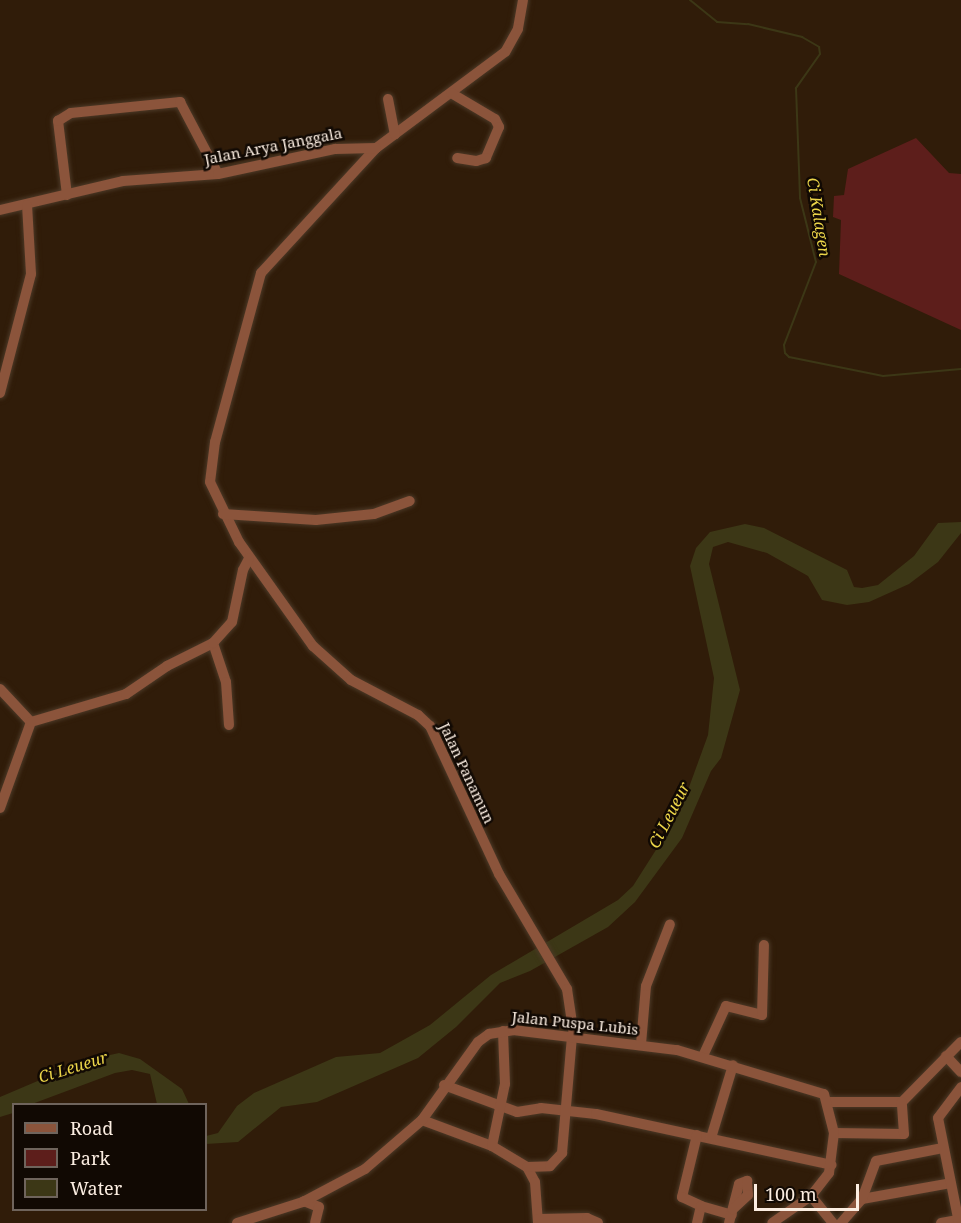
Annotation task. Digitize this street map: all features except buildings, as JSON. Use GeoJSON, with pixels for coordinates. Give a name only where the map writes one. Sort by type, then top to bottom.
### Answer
{"type":"FeatureCollection","features":[{"type":"Feature","properties":{"kind":"street","name":"Jalan Panamun"},"geometry":{"type":"LineString","coordinates":[[523,0],[519,28],[505,52],[376,148],[313,220],[275,256],[257,282],[214,442],[210,482],[223,514],[249,558],[285,609],[333,666],[369,690],[418,715],[430,726],[480,836],[552,961],[572,1002],[573,1036],[561,1158],[550,1166],[527,1167]]}},
{"type":"Feature","properties":{"kind":"street"},"geometry":{"type":"LineString","coordinates":[[451,93],[495,119],[499,127],[486,158],[476,161],[457,158]]}},
{"type":"Feature","properties":{"kind":"street"},"geometry":{"type":"LineString","coordinates":[[388,99],[395,134]]}},
{"type":"Feature","properties":{"kind":"street"},"geometry":{"type":"LineString","coordinates":[[67,195],[58,121],[71,113],[180,102],[218,174]]}},
{"type":"Feature","properties":{"kind":"street","name":"Jalan Arya Janggala"},"geometry":{"type":"LineString","coordinates":[[0,210],[152,176],[218,174],[335,149],[376,148]]}},
{"type":"Feature","properties":{"kind":"street"},"geometry":{"type":"LineString","coordinates":[[0,393],[32,274],[27,205]]}},
{"type":"Feature","properties":{"kind":"street"},"geometry":{"type":"LineString","coordinates":[[223,514],[315,520],[374,514],[410,501]]}},
{"type":"Feature","properties":{"kind":"street"},"geometry":{"type":"LineString","coordinates":[[31,722],[126,694],[167,666],[213,643],[232,622],[242,574],[249,558]]}},
{"type":"Feature","properties":{"kind":"street"},"geometry":{"type":"LineString","coordinates":[[213,643],[226,682],[229,725]]}},
{"type":"Feature","properties":{"kind":"street"},"geometry":{"type":"LineString","coordinates":[[0,689],[31,722]]}},
{"type":"Feature","properties":{"kind":"street"},"geometry":{"type":"LineString","coordinates":[[0,808],[31,722]]}},
{"type":"Feature","properties":{"kind":"street"},"geometry":{"type":"LineString","coordinates":[[642,1044],[646,986],[670,924]]}},
{"type":"Feature","properties":{"kind":"street"},"geometry":{"type":"LineString","coordinates":[[703,1056],[726,1006],[762,1015],[764,945]]}},
{"type":"Feature","properties":{"kind":"street"},"geometry":{"type":"LineString","coordinates":[[492,1146],[502,1107],[506,1063],[503,1031]]}},
{"type":"Feature","properties":{"kind":"street","name":"Jalan Puspa Lubis"},"geometry":{"type":"LineString","coordinates":[[237,1223],[304,1201],[365,1169],[422,1120],[444,1085],[478,1042],[503,1031],[642,1044],[703,1056],[814,1089],[829,1102]]}},
{"type":"Feature","properties":{"kind":"street"},"geometry":{"type":"LineString","coordinates":[[772,1223],[811,1196],[826,1179],[832,1165],[834,1133],[829,1102],[902,1102],[961,1042]]}},
{"type":"Feature","properties":{"kind":"street"},"geometry":{"type":"LineString","coordinates":[[946,1056],[961,1072]]}},
{"type":"Feature","properties":{"kind":"street"},"geometry":{"type":"LineString","coordinates":[[711,1138],[733,1065]]}},
{"type":"Feature","properties":{"kind":"street"},"geometry":{"type":"LineString","coordinates":[[444,1085],[523,1113],[541,1108],[567,1110],[711,1138],[832,1165]]}},
{"type":"Feature","properties":{"kind":"street"},"geometry":{"type":"LineString","coordinates":[[941,1223],[959,1221],[938,1116],[960,1092]]}},
{"type":"Feature","properties":{"kind":"street"},"geometry":{"type":"LineString","coordinates":[[834,1133],[904,1134],[902,1102]]}},
{"type":"Feature","properties":{"kind":"street"},"geometry":{"type":"LineString","coordinates":[[422,1120],[492,1146],[527,1167],[535,1182],[538,1221],[591,1218],[598,1223]]}},
{"type":"Feature","properties":{"kind":"street"},"geometry":{"type":"LineString","coordinates":[[696,1135],[682,1197],[731,1216]]}},
{"type":"Feature","properties":{"kind":"street"},"geometry":{"type":"LineString","coordinates":[[841,1223],[862,1199],[876,1161],[943,1148]]}},
{"type":"Feature","properties":{"kind":"street"},"geometry":{"type":"LineString","coordinates":[[862,1199],[951,1183]]}},
{"type":"Feature","properties":{"kind":"street"},"geometry":{"type":"LineString","coordinates":[[811,1196],[832,1223]]}},
{"type":"Feature","properties":{"kind":"street"},"geometry":{"type":"LineString","coordinates":[[304,1201],[319,1207],[315,1223]]}},
{"type":"Feature","properties":{"kind":"street"},"geometry":{"type":"LineString","coordinates":[[697,1223],[701,1206]]}},
{"type":"Feature","properties":{"kind":"green space"},"geometry":{"type":"Polygon","coordinates":[[[916,138],[949,173],[961,174],[961,330],[839,274],[841,220],[833,217],[834,196],[844,195],[848,169],[916,138]]]}},
{"type":"Feature","properties":{"kind":"water"},"geometry":{"type":"Polygon","coordinates":[[[961,522],[961,533],[938,562],[909,584],[869,602],[847,605],[822,600],[808,576],[767,553],[728,542],[713,547],[709,564],[740,690],[721,758],[711,771],[682,838],[635,902],[608,927],[530,971],[500,983],[456,1027],[418,1058],[317,1102],[281,1107],[238,1142],[207,1144],[207,1136],[218,1133],[237,1106],[254,1093],[336,1057],[380,1053],[430,1025],[491,975],[618,900],[633,886],[680,812],[708,735],[714,678],[690,566],[696,548],[710,532],[745,524],[764,528],[847,570],[854,587],[862,588],[878,585],[914,556],[938,523],[961,522]]]}},
{"type":"Feature","properties":{"kind":"water","name":"Ci Leueur"},"geometry":{"type":"Polygon","coordinates":[[[119,1053],[140,1059],[182,1089],[189,1103],[157,1103],[150,1074],[132,1070],[115,1073],[35,1103],[12,1103],[12,1113],[0,1117],[0,1097],[87,1060],[119,1053]]]}},
{"type":"Feature","properties":{"kind":"waterway","name":"Ci Kalagen"},"geometry":{"type":"LineString","coordinates":[[690,0],[717,22],[748,24],[802,37],[819,47],[820,54],[796,88],[800,198],[816,262],[784,345],[785,353],[789,357],[883,376],[961,369]]}}]}
